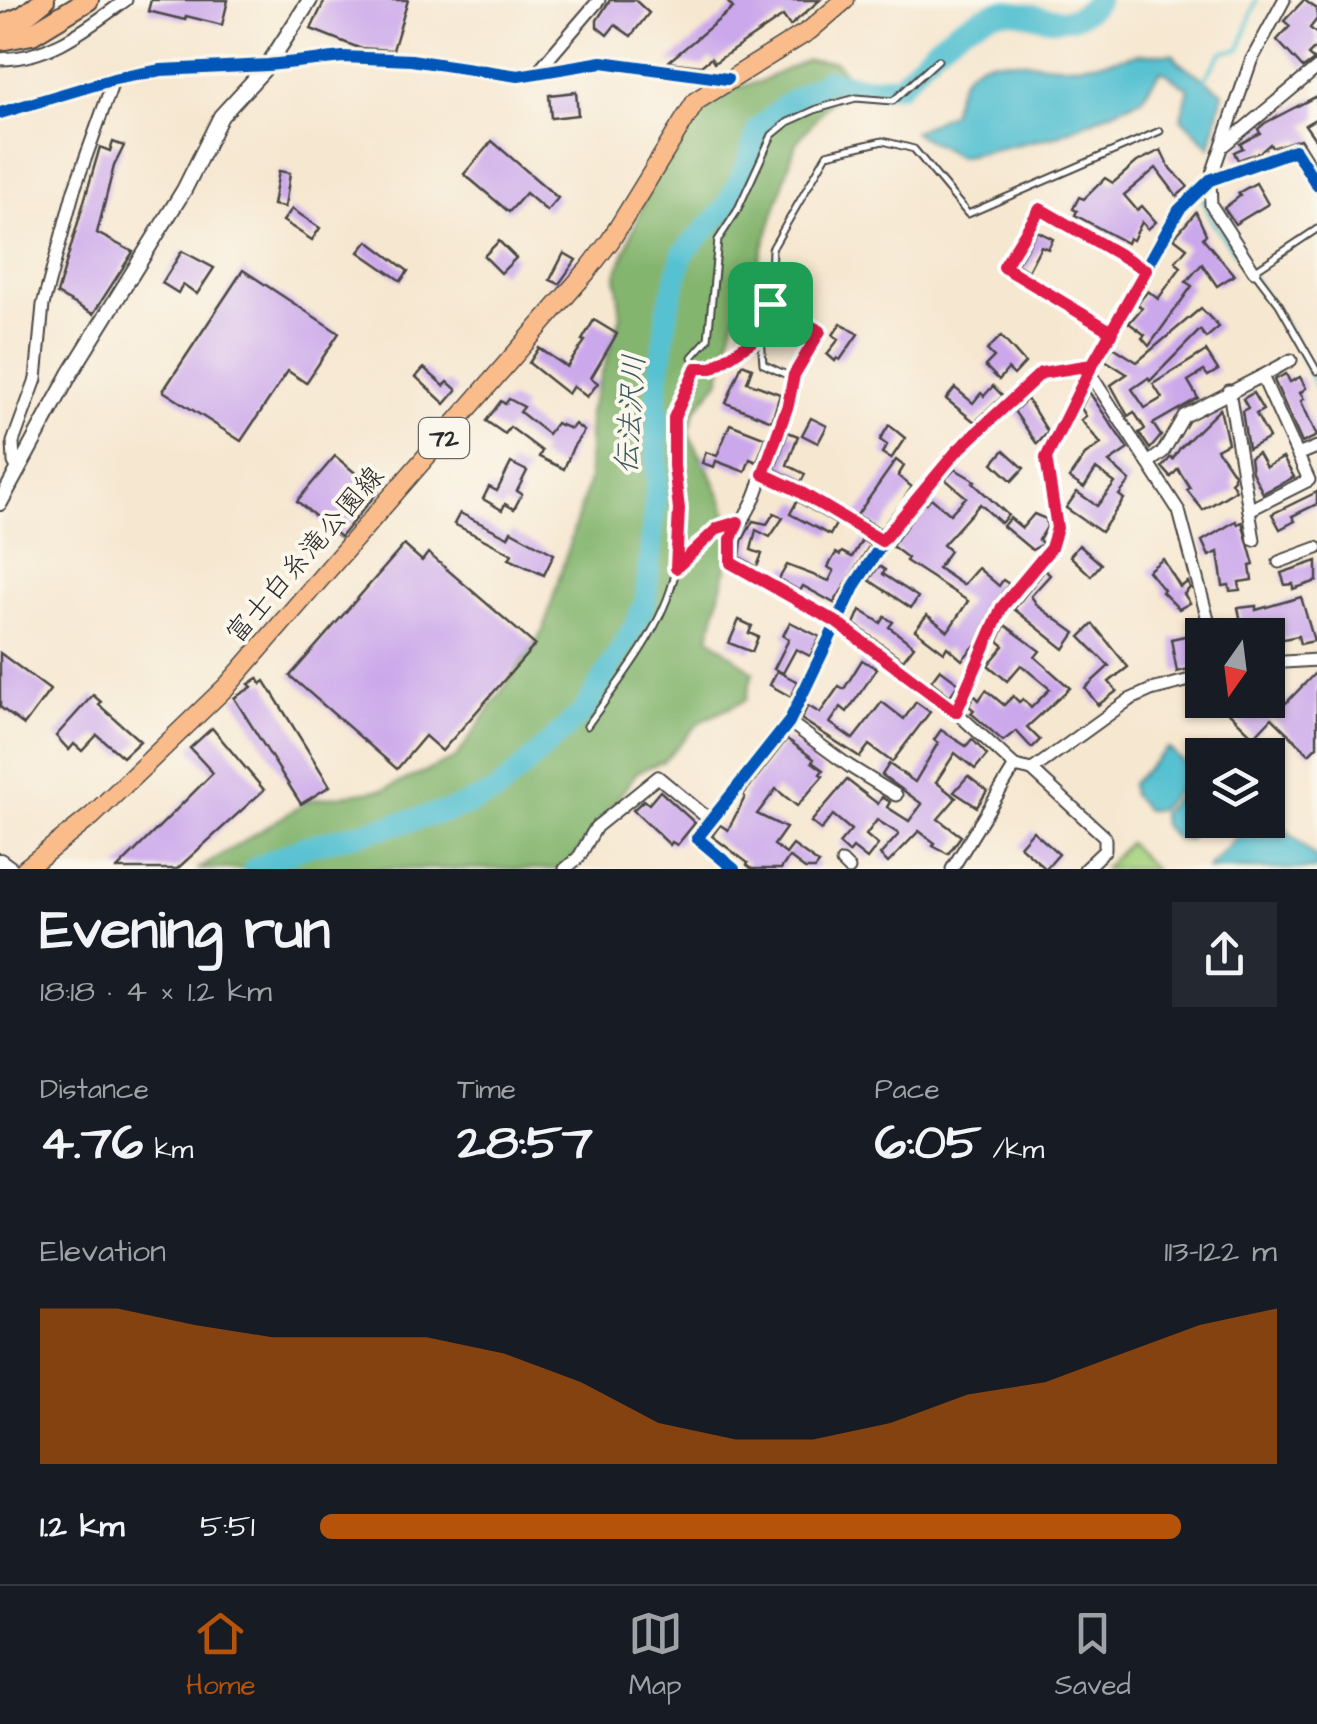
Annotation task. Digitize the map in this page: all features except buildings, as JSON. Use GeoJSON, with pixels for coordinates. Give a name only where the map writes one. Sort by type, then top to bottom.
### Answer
{"type":"FeatureCollection","features":[{"type":"Feature","properties":{"kind":"highway"},"geometry":{"type":"LineString","coordinates":[[0,26],[23,17],[44,0]]}},
{"type":"Feature","properties":{"kind":"highway"},"geometry":{"type":"LineString","coordinates":[[0,40],[32,34],[88,0]]}},
{"type":"Feature","properties":{"kind":"main road","name":"富士白糸滝公園線"},"geometry":{"type":"LineString","coordinates":[[25,869],[92,816],[189,725],[276,631],[567,297],[610,241],[696,101],[810,30],[845,0]]}},
{"type":"Feature","properties":{"kind":"street"},"geometry":{"type":"LineString","coordinates":[[0,59],[43,52],[71,39],[126,0]]}},
{"type":"Feature","properties":{"kind":"street"},"geometry":{"type":"LineString","coordinates":[[0,503],[70,374],[184,190],[221,116],[268,65],[310,0]]}},
{"type":"Feature","properties":{"kind":"street"},"geometry":{"type":"LineString","coordinates":[[538,72],[600,0]]}},
{"type":"Feature","properties":{"kind":"street"},"geometry":{"type":"LineString","coordinates":[[1254,271],[1211,205],[1210,180],[1251,61],[1284,0]]}},
{"type":"Feature","properties":{"kind":"street"},"geometry":{"type":"LineString","coordinates":[[0,113],[114,79],[161,70],[268,65],[343,56],[411,60],[496,75],[518,76],[602,62],[727,79]]}},
{"type":"Feature","properties":{"kind":"street"},"geometry":{"type":"LineString","coordinates":[[1222,146],[1317,68]]}},
{"type":"Feature","properties":{"kind":"street"},"geometry":{"type":"LineString","coordinates":[[19,470],[14,462],[13,442],[36,379],[42,305],[74,190],[114,79]]}},
{"type":"Feature","properties":{"kind":"street"},"geometry":{"type":"LineString","coordinates":[[956,712],[1002,607],[1051,548],[1057,528],[1046,458],[1090,369],[1180,210],[1210,180],[1294,150],[1317,185]]}},
{"type":"Feature","properties":{"kind":"street"},"geometry":{"type":"LineString","coordinates":[[1112,332],[1004,267],[1040,209],[1146,270]]}},
{"type":"Feature","properties":{"kind":"street"},"geometry":{"type":"LineString","coordinates":[[770,304],[820,331],[794,378],[749,510],[738,522],[731,539],[731,563],[836,622],[956,712],[1015,766],[1032,770],[1105,838],[1105,850],[1085,869]]}},
{"type":"Feature","properties":{"kind":"street"},"geometry":{"type":"LineString","coordinates":[[1148,463],[1163,452],[1184,416],[1291,360]]}},
{"type":"Feature","properties":{"kind":"street"},"geometry":{"type":"LineString","coordinates":[[1090,369],[1179,511],[1207,618]]}},
{"type":"Feature","properties":{"kind":"street"},"geometry":{"type":"LineString","coordinates":[[734,869],[697,838],[790,722],[836,622],[882,541],[956,452],[1041,373],[1090,369]]}},
{"type":"Feature","properties":{"kind":"street"},"geometry":{"type":"LineString","coordinates":[[1249,510],[1309,480],[1262,376]]}},
{"type":"Feature","properties":{"kind":"street"},"geometry":{"type":"LineString","coordinates":[[1230,391],[1254,540]]}},
{"type":"Feature","properties":{"kind":"street"},"geometry":{"type":"LineString","coordinates":[[1300,454],[1317,446]]}},
{"type":"Feature","properties":{"kind":"street"},"geometry":{"type":"LineString","coordinates":[[763,474],[882,541]]}},
{"type":"Feature","properties":{"kind":"street"},"geometry":{"type":"LineString","coordinates":[[1279,562],[1317,548]]}},
{"type":"Feature","properties":{"kind":"street"},"geometry":{"type":"LineString","coordinates":[[1285,662],[1317,660]]}},
{"type":"Feature","properties":{"kind":"street"},"geometry":{"type":"LineString","coordinates":[[1032,770],[1129,700],[1185,681]]}},
{"type":"Feature","properties":{"kind":"street"},"geometry":{"type":"LineString","coordinates":[[790,722],[896,795]]}},
{"type":"Feature","properties":{"kind":"street"},"geometry":{"type":"LineString","coordinates":[[952,869],[1015,766]]}},
{"type":"Feature","properties":{"kind":"street"},"geometry":{"type":"LineString","coordinates":[[564,869],[579,857],[596,828],[658,776],[710,820]]}},
{"type":"Feature","properties":{"kind":"street"},"geometry":{"type":"LineString","coordinates":[[0,861],[11,869]]}},
{"type":"Feature","properties":{"kind":"lane"},"geometry":{"type":"LineString","coordinates":[[587,726],[635,658],[661,610],[676,568],[679,509],[674,418],[696,368],[692,357],[708,339],[718,240],[737,211],[772,135],[802,115],[856,98],[894,102],[938,60]]}},
{"type":"Feature","properties":{"kind":"lane"},"geometry":{"type":"LineString","coordinates":[[696,368],[712,368],[760,336],[770,304],[772,249],[827,154],[884,141],[914,148],[968,214],[1160,132]]}},
{"type":"Feature","properties":{"kind":"lane"},"geometry":{"type":"LineString","coordinates":[[1317,229],[1254,271],[1280,304],[1317,372]]}},
{"type":"Feature","properties":{"kind":"lane"},"geometry":{"type":"LineString","coordinates":[[760,336],[764,340],[763,364],[794,378]]}},
{"type":"Feature","properties":{"kind":"lane"},"geometry":{"type":"LineString","coordinates":[[676,568],[718,528],[738,522]]}},
{"type":"Feature","properties":{"kind":"green space"},"geometry":{"type":"Polygon","coordinates":[[[806,60],[834,61],[844,72],[839,90],[796,143],[752,283],[735,318],[719,381],[695,411],[688,433],[719,492],[729,527],[728,558],[709,637],[753,672],[746,700],[701,721],[664,761],[637,772],[562,869],[199,869],[310,800],[385,789],[456,758],[543,631],[589,480],[589,412],[621,316],[616,276],[661,155],[717,93],[759,82],[806,60]]]}},
{"type":"Feature","properties":{"kind":"green space"},"geometry":{"type":"Polygon","coordinates":[[[1128,843],[1154,869],[1103,869],[1128,843]]]}},
{"type":"Feature","properties":{"kind":"water"},"geometry":{"type":"Polygon","coordinates":[[[1137,54],[1173,54],[1223,92],[1210,147],[1181,118],[1189,89],[1161,70],[1141,99],[1056,136],[959,157],[913,132],[951,113],[965,75],[984,62],[1079,65],[1137,54]]]}},
{"type":"Feature","properties":{"kind":"water"},"geometry":{"type":"Polygon","coordinates":[[[1168,748],[1185,764],[1185,782],[1158,810],[1146,810],[1132,795],[1131,784],[1168,748]]]}},
{"type":"Feature","properties":{"kind":"water"},"geometry":{"type":"Polygon","coordinates":[[[1185,790],[1185,838],[1189,838],[1176,839],[1162,824],[1161,813],[1185,790]]]}},
{"type":"Feature","properties":{"kind":"water"},"geometry":{"type":"Polygon","coordinates":[[[1285,829],[1317,859],[1317,869],[1207,869],[1237,838],[1285,838],[1285,829]]]}},
{"type":"Feature","properties":{"kind":"waterway","name":"伝法沢川"},"geometry":{"type":"LineString","coordinates":[[254,869],[300,848],[453,810],[497,792],[584,711],[636,624],[646,599],[657,480],[657,390],[668,308],[683,253],[725,209],[748,163],[758,129],[785,105],[827,80],[865,87],[900,85],[953,33],[993,13],[1071,18],[1098,0]]}},
{"type":"Feature","properties":{"kind":"waterway"},"geometry":{"type":"LineString","coordinates":[[1204,80],[1222,52],[1240,49],[1256,0]]}},
{"type":"Feature","properties":{"kind":"waterway"},"geometry":{"type":"LineString","coordinates":[[1202,197],[1212,221],[1238,257]]}},
{"type":"Feature","properties":{"kind":"waterway"},"geometry":{"type":"LineString","coordinates":[[1249,273],[1294,340],[1317,389]]}},
{"type":"Feature","properties":{"kind":"cycle path"},"geometry":{"type":"LineString","coordinates":[[0,113],[114,79],[161,70],[343,57],[411,60],[518,76],[602,62],[727,79]]}},
{"type":"Feature","properties":{"kind":"cycle path"},"geometry":{"type":"LineString","coordinates":[[956,712],[1003,607],[1051,548],[1057,528],[1046,458],[1092,365],[1179,210],[1210,180],[1295,150],[1317,185]]}},
{"type":"Feature","properties":{"kind":"cycle path"},"geometry":{"type":"LineString","coordinates":[[734,869],[697,838],[789,722],[856,583],[907,507],[956,452],[1041,373],[1092,365]]}},
{"type":"Feature","properties":{"kind":"route"},"geometry":{"type":"LineString","coordinates":[[770,304],[760,336],[712,368],[696,368],[674,418],[680,538],[676,568],[718,528],[738,522],[730,555],[738,570],[836,622],[956,712],[1002,607],[1051,548],[1057,528],[1046,458],[1092,365],[1112,332],[1146,270],[1040,209],[1004,267],[1112,332],[1092,365],[1041,373],[1010,400],[956,452],[882,541],[763,474],[788,405],[794,375],[820,331],[770,304]]}}]}
